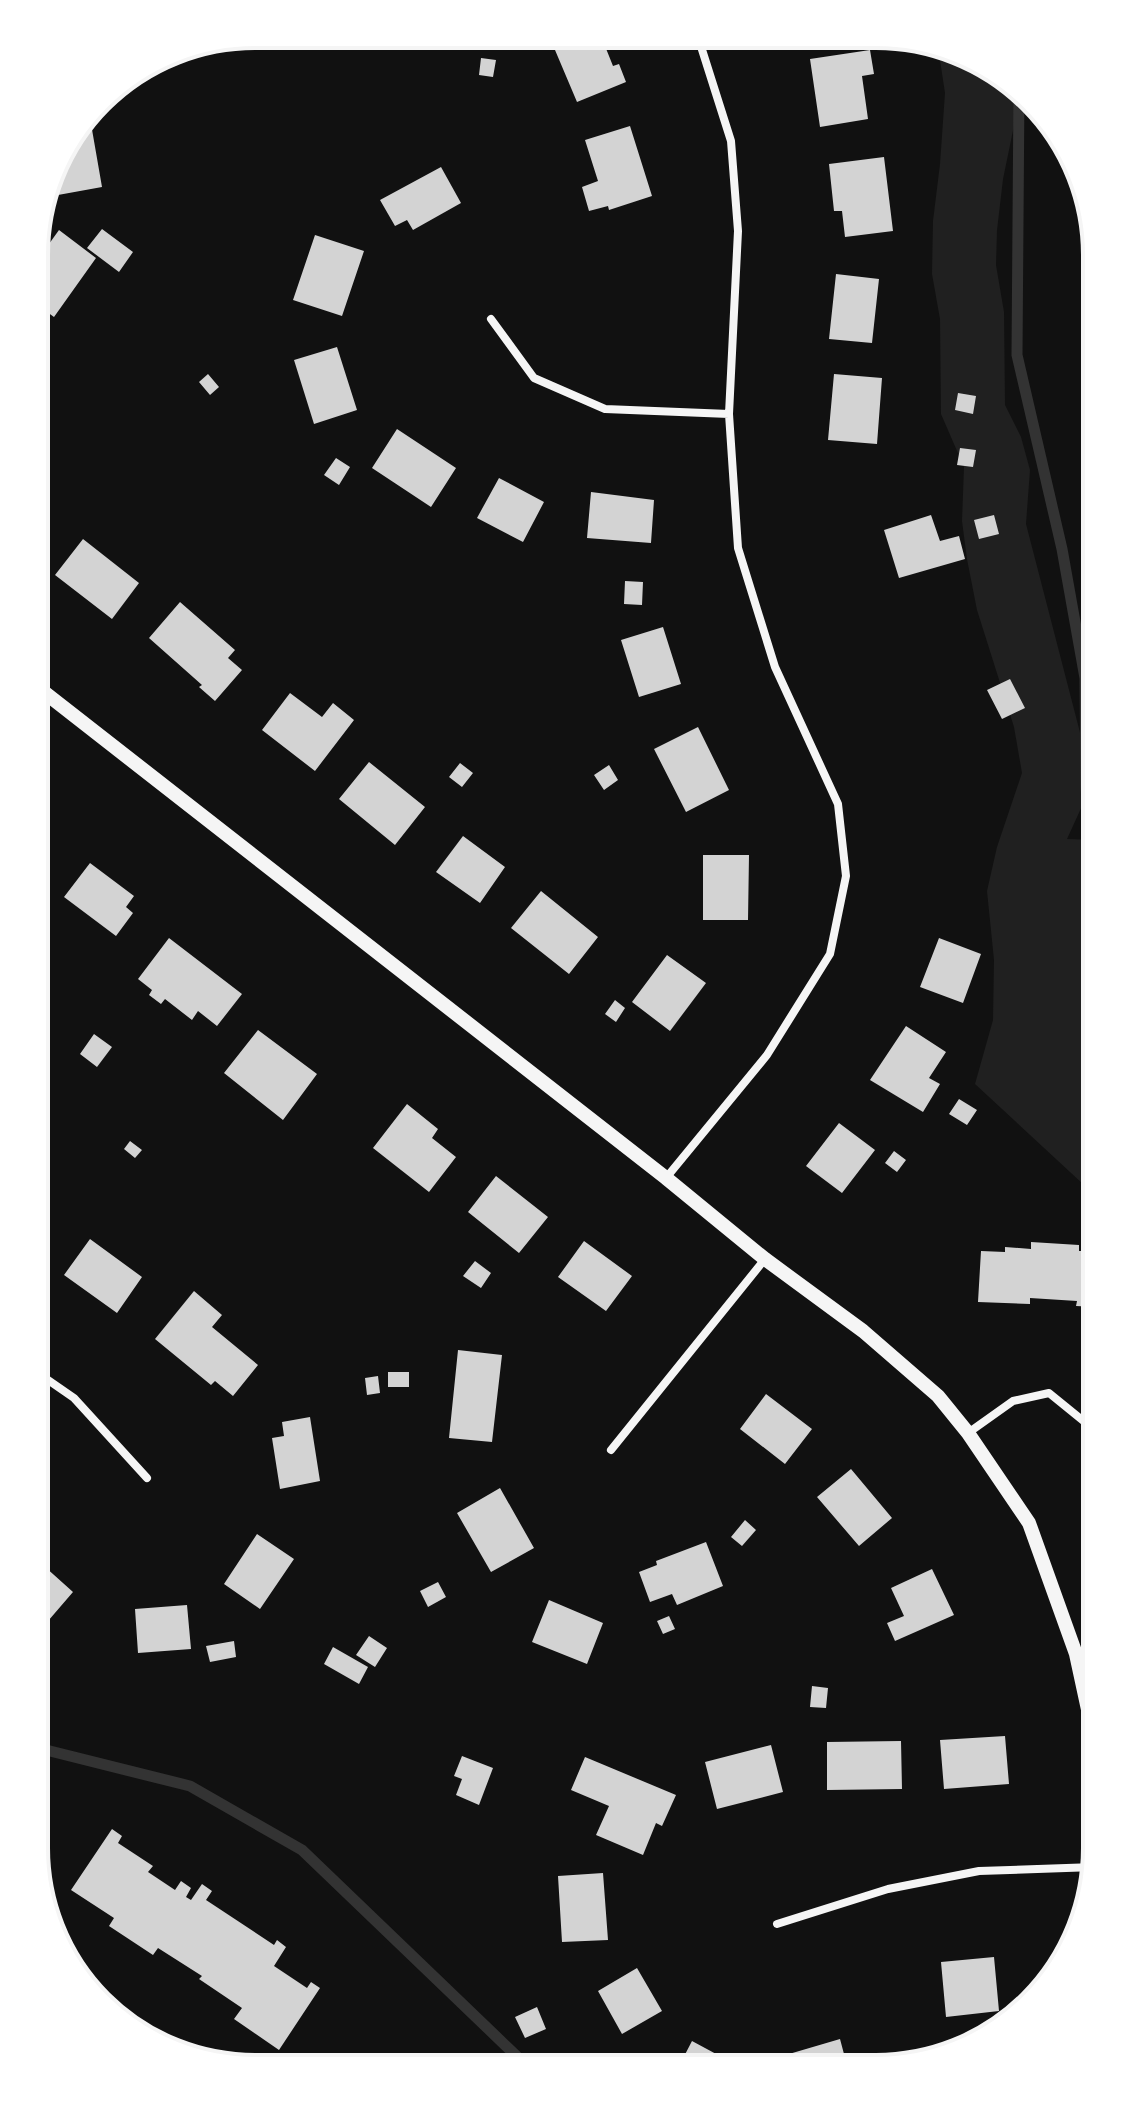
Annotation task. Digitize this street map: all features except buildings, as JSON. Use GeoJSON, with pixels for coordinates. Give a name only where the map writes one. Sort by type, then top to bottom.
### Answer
{"type":"FeatureCollection","features":[{"type":"Feature","properties":{"kind":"street"},"geometry":{"type":"LineString","coordinates":[[666,1178],[767,1055],[830,954],[846,876],[838,804],[775,667],[738,548],[729,414],[738,231],[731,141],[701,48]]}},
{"type":"Feature","properties":{"kind":"street"},"geometry":{"type":"LineString","coordinates":[[491,319],[534,378],[605,409],[729,414]]}},
{"type":"Feature","properties":{"kind":"street"},"geometry":{"type":"LineString","coordinates":[[48,695],[666,1178],[765,1259],[863,1331],[938,1396],[968,1433],[1029,1523],[1076,1654],[1083,1686]]}},
{"type":"Feature","properties":{"kind":"street"},"geometry":{"type":"LineString","coordinates":[[611,1450],[765,1259]]}},
{"type":"Feature","properties":{"kind":"street"},"geometry":{"type":"LineString","coordinates":[[48,1380],[74,1398],[147,1478]]}},
{"type":"Feature","properties":{"kind":"street"},"geometry":{"type":"LineString","coordinates":[[968,1433],[1013,1401],[1049,1393],[1083,1421]]}},
{"type":"Feature","properties":{"kind":"street"},"geometry":{"type":"LineString","coordinates":[[777,1924],[888,1889],[979,1871],[1082,1867]]}},
{"type":"Feature","properties":{"kind":"shaded area"},"geometry":{"type":"Polygon","coordinates":[[[940,58],[968,69],[991,83],[1013,100],[1016,116],[1003,179],[996,265],[1004,312],[1005,405],[1021,437],[1030,470],[1026,524],[1083,744],[1083,804],[1067,839],[1083,840],[1083,1184],[975,1084],[993,1020],[994,960],[987,891],[997,847],[1022,773],[1014,727],[977,610],[967,559],[962,521],[964,467],[941,414],[940,319],[932,274],[933,221],[945,93],[940,58]]]}},
{"type":"Feature","properties":{"kind":"waterway"},"geometry":{"type":"LineString","coordinates":[[1019,106],[1017,355],[1062,549],[1083,667]]}},
{"type":"Feature","properties":{"kind":"waterway"},"geometry":{"type":"LineString","coordinates":[[48,1750],[190,1786],[302,1850],[515,2055]]}}]}
